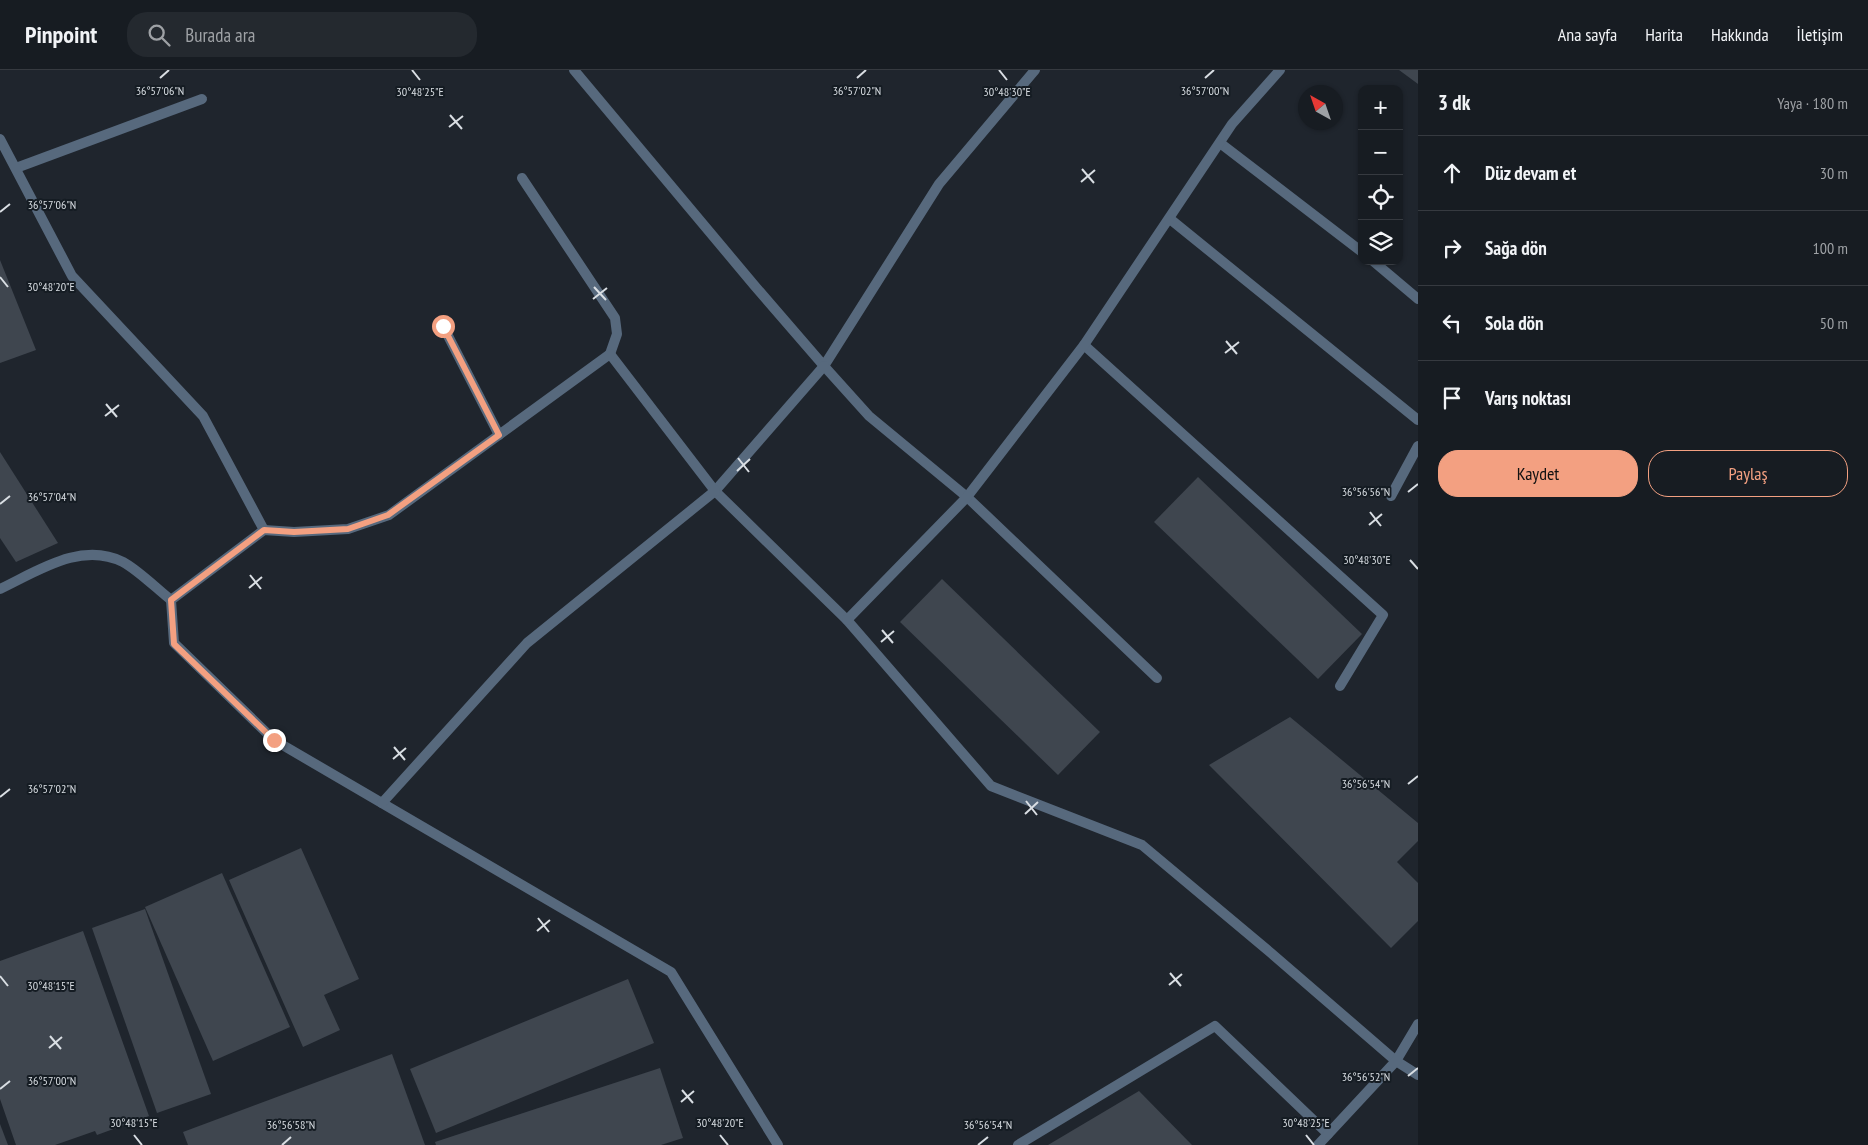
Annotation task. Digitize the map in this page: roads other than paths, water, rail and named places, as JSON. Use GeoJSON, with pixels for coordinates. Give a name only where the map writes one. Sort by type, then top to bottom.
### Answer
{"type":"FeatureCollection","features":[{"type":"Feature","properties":{"kind":"street"},"geometry":{"type":"LineString","coordinates":[[574,70],[754,285],[869,416],[967,497],[1157,678]]}},
{"type":"Feature","properties":{"kind":"street"},"geometry":{"type":"LineString","coordinates":[[382,803],[526,644],[715,491],[824,366],[939,184],[1035,70]]}},
{"type":"Feature","properties":{"kind":"street"},"geometry":{"type":"LineString","coordinates":[[847,620],[967,497],[1084,345],[1232,124],[1280,70]]}},
{"type":"Feature","properties":{"kind":"street"},"geometry":{"type":"LineString","coordinates":[[16,168],[202,98]]}},
{"type":"Feature","properties":{"kind":"street"},"geometry":{"type":"LineString","coordinates":[[0,139],[72,276],[203,416],[264,530]]}},
{"type":"Feature","properties":{"kind":"street"},"geometry":{"type":"LineString","coordinates":[[1220,143],[1358,249]]}},
{"type":"Feature","properties":{"kind":"street"},"geometry":{"type":"LineString","coordinates":[[171,600],[264,530],[294,532],[348,529],[388,515],[610,354],[617,334],[615,318],[522,178]]}},
{"type":"Feature","properties":{"kind":"street"},"geometry":{"type":"LineString","coordinates":[[1170,219],[1418,420]]}},
{"type":"Feature","properties":{"kind":"street"},"geometry":{"type":"LineString","coordinates":[[1378,265],[1418,299]]}},
{"type":"Feature","properties":{"kind":"street"},"geometry":{"type":"LineString","coordinates":[[443,326],[499,435]]}},
{"type":"Feature","properties":{"kind":"street"},"geometry":{"type":"LineString","coordinates":[[1084,345],[1383,615],[1340,686]]}},
{"type":"Feature","properties":{"kind":"street"},"geometry":{"type":"LineString","coordinates":[[610,354],[715,491],[847,620],[991,786],[1142,844],[1396,1061],[1418,1075]]}},
{"type":"Feature","properties":{"kind":"street"},"geometry":{"type":"LineString","coordinates":[[1391,496],[1418,446]]}},
{"type":"Feature","properties":{"kind":"street"},"geometry":{"type":"LineString","coordinates":[[0,589],[62,560],[85,555],[97,555],[124,563],[171,600],[174,644],[274,740],[671,972],[778,1145]]}},
{"type":"Feature","properties":{"kind":"street"},"geometry":{"type":"LineString","coordinates":[[1318,1145],[1396,1061],[1418,1024]]}},
{"type":"Feature","properties":{"kind":"street"},"geometry":{"type":"LineString","coordinates":[[1018,1145],[1215,1026],[1328,1134]]}}]}
